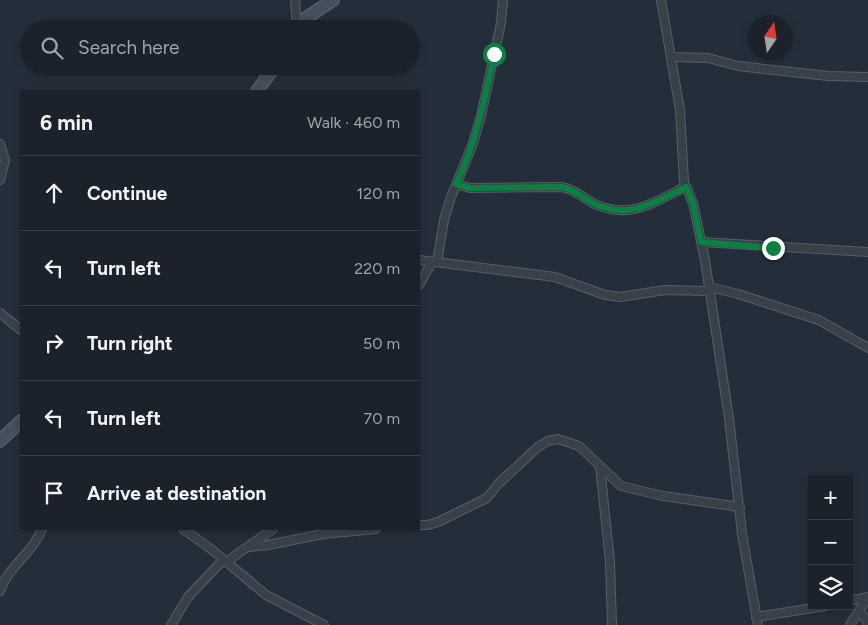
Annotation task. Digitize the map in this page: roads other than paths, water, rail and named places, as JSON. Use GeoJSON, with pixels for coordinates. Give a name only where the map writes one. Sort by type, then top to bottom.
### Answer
{"type":"FeatureCollection","features":[{"type":"Feature","properties":{"kind":"street"},"geometry":{"type":"LineString","coordinates":[[295,0],[296,20]]}},
{"type":"Feature","properties":{"kind":"street"},"geometry":{"type":"LineString","coordinates":[[304,20],[333,0]]}},
{"type":"Feature","properties":{"kind":"street"},"geometry":{"type":"LineString","coordinates":[[420,283],[434,262],[444,220],[482,116],[502,23],[503,0]]}},
{"type":"Feature","properties":{"kind":"street"},"geometry":{"type":"LineString","coordinates":[[661,0],[680,110],[686,187],[693,203],[709,289],[729,418],[742,534],[757,623],[810,610]]}},
{"type":"Feature","properties":{"kind":"street"},"geometry":{"type":"LineString","coordinates":[[671,57],[708,58],[738,66],[828,76],[868,76]]}},
{"type":"Feature","properties":{"kind":"street"},"geometry":{"type":"LineString","coordinates":[[258,90],[269,75]]}},
{"type":"Feature","properties":{"kind":"street"},"geometry":{"type":"LineString","coordinates":[[0,144],[5,160],[0,180]]}},
{"type":"Feature","properties":{"kind":"street"},"geometry":{"type":"LineString","coordinates":[[456,184],[470,188],[562,187],[576,192],[595,204],[608,209],[628,211],[644,207],[686,187]]}},
{"type":"Feature","properties":{"kind":"street"},"geometry":{"type":"LineString","coordinates":[[701,242],[868,252]]}},
{"type":"Feature","properties":{"kind":"street"},"geometry":{"type":"LineString","coordinates":[[420,260],[556,277],[605,295],[620,297],[665,290],[709,289],[738,294],[819,320],[868,348]]}},
{"type":"Feature","properties":{"kind":"street"},"geometry":{"type":"LineString","coordinates":[[0,313],[20,329]]}},
{"type":"Feature","properties":{"kind":"street"},"geometry":{"type":"LineString","coordinates":[[0,441],[20,422]]}},
{"type":"Feature","properties":{"kind":"street"},"geometry":{"type":"LineString","coordinates":[[420,525],[438,522],[487,498],[538,447],[548,440],[558,439],[578,446],[621,486],[635,490],[740,507]]}},
{"type":"Feature","properties":{"kind":"street"},"geometry":{"type":"LineString","coordinates":[[600,466],[610,562],[612,625]]}},
{"type":"Feature","properties":{"kind":"street"},"geometry":{"type":"LineString","coordinates":[[0,591],[7,575],[35,543],[42,530]]}},
{"type":"Feature","properties":{"kind":"street"},"geometry":{"type":"LineString","coordinates":[[184,530],[266,595],[324,625]]}},
{"type":"Feature","properties":{"kind":"street"},"geometry":{"type":"LineString","coordinates":[[171,625],[188,597],[225,561],[272,530]]}},
{"type":"Feature","properties":{"kind":"street"},"geometry":{"type":"LineString","coordinates":[[248,546],[268,545],[323,534],[365,530]]}},
{"type":"Feature","properties":{"kind":"street"},"geometry":{"type":"LineString","coordinates":[[853,600],[868,597]]}},
{"type":"Feature","properties":{"kind":"street"},"geometry":{"type":"LineString","coordinates":[[850,625],[868,597]]}},
{"type":"Feature","properties":{"kind":"street"},"geometry":{"type":"LineString","coordinates":[[859,611],[868,625]]}}]}
